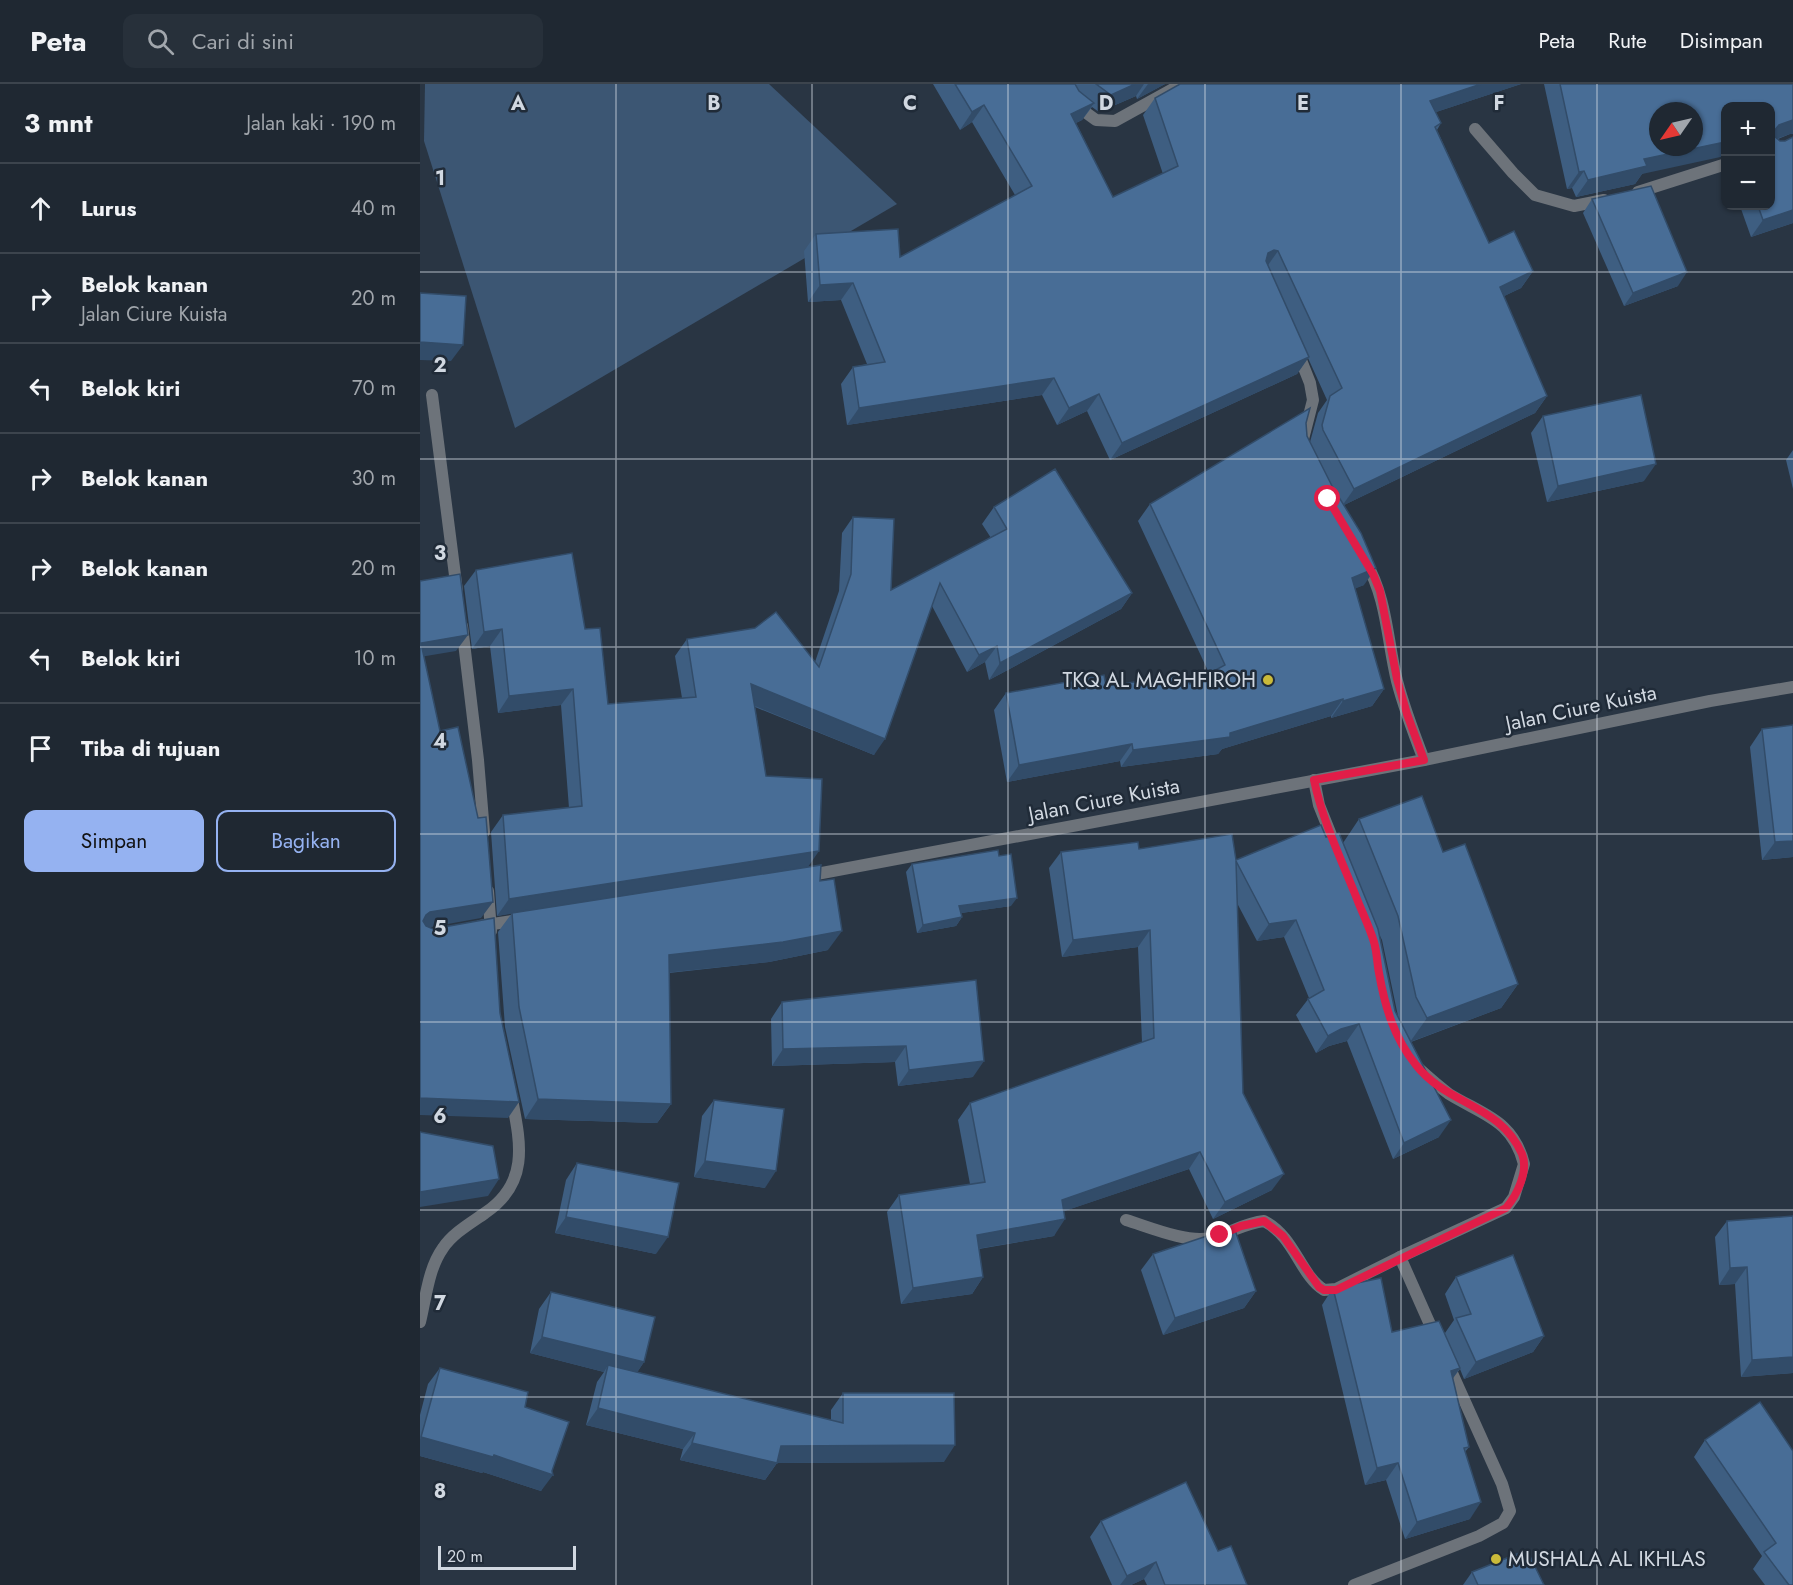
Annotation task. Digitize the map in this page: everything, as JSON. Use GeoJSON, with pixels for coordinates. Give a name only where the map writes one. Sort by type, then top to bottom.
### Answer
{"type":"FeatureCollection","features":[{"type":"Feature","properties":{"kind":"street"},"geometry":{"type":"LineString","coordinates":[[1062,84],[1074,104],[1096,120],[1115,121],[1182,84]]}},
{"type":"Feature","properties":{"kind":"street"},"geometry":{"type":"LineString","coordinates":[[1475,129],[1535,195],[1574,206],[1626,195],[1721,165]]}},
{"type":"Feature","properties":{"kind":"street"},"geometry":{"type":"LineString","coordinates":[[1292,339],[1310,383],[1313,400],[1302,442],[1308,459]]}},
{"type":"Feature","properties":{"kind":"street"},"geometry":{"type":"LineString","coordinates":[[432,395],[478,760],[485,842]]}},
{"type":"Feature","properties":{"kind":"street"},"geometry":{"type":"LineString","coordinates":[[1357,547],[1380,591],[1397,679],[1424,760]]}},
{"type":"Feature","properties":{"kind":"street","name":"Jalan Ciure Kuista"},"geometry":{"type":"LineString","coordinates":[[795,877],[1424,760],[1710,701],[1793,687]]}},
{"type":"Feature","properties":{"kind":"street"},"geometry":{"type":"LineString","coordinates":[[1314,780],[1323,817],[1344,865]]}},
{"type":"Feature","properties":{"kind":"street"},"geometry":{"type":"LineString","coordinates":[[487,878],[492,948]]}},
{"type":"Feature","properties":{"kind":"street"},"geometry":{"type":"LineString","coordinates":[[467,929],[526,919]]}},
{"type":"Feature","properties":{"kind":"street"},"geometry":{"type":"LineString","coordinates":[[1126,1220],[1190,1238],[1208,1239],[1241,1226],[1264,1221],[1283,1236],[1312,1278],[1324,1290],[1336,1290],[1400,1257],[1506,1208],[1514,1197],[1524,1164],[1513,1138],[1497,1119],[1449,1093],[1417,1067],[1411,1058]]}},
{"type":"Feature","properties":{"kind":"street"},"geometry":{"type":"LineString","coordinates":[[420,1322],[428,1282],[442,1248],[462,1229],[498,1205],[511,1190],[518,1172],[519,1132],[509,1086]]}},
{"type":"Feature","properties":{"kind":"street"},"geometry":{"type":"LineString","coordinates":[[1354,1585],[1479,1536],[1503,1523],[1510,1511],[1502,1484],[1400,1257]]}},
{"type":"Feature","properties":{"kind":"shaded area"},"geometry":{"type":"Polygon","coordinates":[[[425,84],[769,84],[897,204],[515,428],[424,141],[425,84]]]}},
{"type":"Feature","properties":{"kind":"building"},"geometry":{"type":"Polygon","coordinates":[[[955,84],[1075,84],[1079,91],[1094,103],[1071,114],[1113,197],[1178,166],[1155,98],[1180,84],[1481,84],[1430,101],[1441,123],[1435,127],[1489,243],[1514,231],[1533,271],[1500,287],[1547,396],[1354,489],[1322,425],[1330,396],[1342,388],[1278,251],[1274,250],[1268,253],[1266,261],[1309,357],[1122,443],[1099,394],[1069,408],[1054,378],[859,408],[853,367],[885,362],[853,283],[820,285],[816,234],[898,229],[900,257],[1032,186],[984,105],[972,112],[955,84]]]}},
{"type":"Feature","properties":{"kind":"building"},"geometry":{"type":"Polygon","coordinates":[[[1096,84],[1135,84],[1111,95],[1096,84]]]}},
{"type":"Feature","properties":{"kind":"building"},"geometry":{"type":"Polygon","coordinates":[[[1560,84],[1793,84],[1793,120],[1779,125],[1775,130],[1775,102],[1721,102],[1721,143],[1703,147],[1703,102],[1649,102],[1649,156],[1658,156],[1644,159],[1647,166],[1588,180],[1584,171],[1579,172],[1560,84]]]}},
{"type":"Feature","properties":{"kind":"building"},"geometry":{"type":"Polygon","coordinates":[[[1775,137],[1780,141],[1793,137],[1793,210],[1763,220],[1759,210],[1775,210],[1775,137]]]}},
{"type":"Feature","properties":{"kind":"building"},"geometry":{"type":"Polygon","coordinates":[[[1651,186],[1687,272],[1633,293],[1592,199],[1651,186]]]}},
{"type":"Feature","properties":{"kind":"building"},"geometry":{"type":"Polygon","coordinates":[[[420,293],[466,296],[463,345],[420,342],[420,293]]]}},
{"type":"Feature","properties":{"kind":"building"},"geometry":{"type":"Polygon","coordinates":[[[1641,395],[1656,464],[1558,486],[1543,416],[1641,395]]]}},
{"type":"Feature","properties":{"kind":"building"},"geometry":{"type":"Polygon","coordinates":[[[1310,408],[1306,423],[1307,436],[1332,486],[1361,533],[1376,568],[1352,578],[1384,689],[1230,733],[1230,737],[1133,750],[1132,744],[1019,765],[1006,693],[1104,675],[1106,686],[1184,675],[1190,684],[1225,665],[1150,504],[1310,408]]]}},
{"type":"Feature","properties":{"kind":"building"},"geometry":{"type":"Polygon","coordinates":[[[1055,469],[1132,593],[1000,663],[997,646],[979,655],[940,583],[885,739],[751,684],[766,776],[822,779],[819,851],[509,899],[503,815],[582,806],[573,689],[509,696],[502,629],[484,632],[476,570],[572,553],[585,629],[600,628],[608,704],[696,697],[687,639],[755,628],[776,612],[819,667],[851,574],[853,517],[894,519],[891,590],[1007,529],[994,507],[1055,469]]]}},
{"type":"Feature","properties":{"kind":"building"},"geometry":{"type":"Polygon","coordinates":[[[460,574],[468,635],[421,643],[440,731],[458,727],[478,818],[486,817],[493,902],[430,912],[423,921],[426,926],[433,929],[494,918],[500,1013],[519,1102],[420,1098],[420,581],[460,574]]]}},
{"type":"Feature","properties":{"kind":"building"},"geometry":{"type":"Polygon","coordinates":[[[1793,725],[1793,841],[1775,842],[1762,729],[1793,725]]]}},
{"type":"Feature","properties":{"kind":"building"},"geometry":{"type":"Polygon","coordinates":[[[1422,796],[1443,852],[1465,844],[1518,984],[1427,1018],[1416,997],[1398,916],[1359,819],[1422,796]]]}},
{"type":"Feature","properties":{"kind":"building"},"geometry":{"type":"Polygon","coordinates":[[[1321,825],[1326,837],[1339,833],[1378,929],[1395,1011],[1451,1120],[1404,1143],[1359,1024],[1341,1029],[1328,1036],[1308,999],[1324,990],[1296,920],[1269,924],[1236,861],[1243,1093],[1284,1174],[1225,1202],[1200,1152],[1062,1200],[1065,1219],[977,1235],[983,1277],[913,1288],[899,1195],[985,1182],[970,1103],[1154,1038],[1150,930],[1073,940],[1061,852],[1138,842],[1139,849],[1232,834],[1236,860],[1321,825]]]}},
{"type":"Feature","properties":{"kind":"building"},"geometry":{"type":"Polygon","coordinates":[[[998,850],[999,856],[1011,854],[1017,898],[959,906],[962,917],[923,925],[912,864],[998,850]]]}},
{"type":"Feature","properties":{"kind":"building"},"geometry":{"type":"Polygon","coordinates":[[[821,865],[820,881],[834,879],[842,931],[783,942],[669,955],[671,1104],[538,1099],[519,1007],[512,913],[821,865]]]}},
{"type":"Feature","properties":{"kind":"building"},"geometry":{"type":"Polygon","coordinates":[[[976,980],[984,1061],[909,1070],[906,1046],[783,1049],[782,1002],[976,980]]]}},
{"type":"Feature","properties":{"kind":"building"},"geometry":{"type":"Polygon","coordinates":[[[714,1100],[784,1109],[776,1171],[705,1161],[714,1100]]]}},
{"type":"Feature","properties":{"kind":"building"},"geometry":{"type":"Polygon","coordinates":[[[420,1132],[493,1146],[499,1179],[420,1192],[420,1132]]]}},
{"type":"Feature","properties":{"kind":"building"},"geometry":{"type":"Polygon","coordinates":[[[577,1163],[679,1183],[668,1237],[566,1217],[577,1163]]]}},
{"type":"Feature","properties":{"kind":"building"},"geometry":{"type":"Polygon","coordinates":[[[1793,1216],[1793,1357],[1752,1360],[1747,1267],[1730,1268],[1727,1221],[1793,1216]]]}},
{"type":"Feature","properties":{"kind":"building"},"geometry":{"type":"Polygon","coordinates":[[[1234,1227],[1256,1291],[1175,1318],[1153,1254],[1234,1227]]]}},
{"type":"Feature","properties":{"kind":"building"},"geometry":{"type":"Polygon","coordinates":[[[1513,1255],[1544,1336],[1476,1362],[1456,1318],[1471,1314],[1456,1277],[1513,1255]]]}},
{"type":"Feature","properties":{"kind":"building"},"geometry":{"type":"Polygon","coordinates":[[[1381,1278],[1392,1332],[1439,1321],[1460,1368],[1451,1371],[1469,1447],[1464,1448],[1481,1502],[1417,1522],[1398,1463],[1377,1468],[1333,1288],[1381,1278]]]}},
{"type":"Feature","properties":{"kind":"building"},"geometry":{"type":"Polygon","coordinates":[[[551,1292],[655,1317],[644,1362],[542,1337],[551,1292]]]}},
{"type":"Feature","properties":{"kind":"building"},"geometry":{"type":"Polygon","coordinates":[[[608,1365],[843,1423],[843,1393],[954,1393],[955,1445],[781,1446],[777,1463],[692,1443],[695,1433],[598,1408],[608,1365]]]}},
{"type":"Feature","properties":{"kind":"building"},"geometry":{"type":"Polygon","coordinates":[[[440,1368],[528,1392],[525,1407],[569,1422],[552,1471],[553,1475],[494,1455],[493,1457],[421,1437],[440,1368]]]}},
{"type":"Feature","properties":{"kind":"building"},"geometry":{"type":"Polygon","coordinates":[[[1760,1402],[1793,1451],[1793,1585],[1789,1585],[1764,1552],[1776,1543],[1705,1440],[1760,1402]]]}},
{"type":"Feature","properties":{"kind":"building"},"geometry":{"type":"Polygon","coordinates":[[[1186,1482],[1218,1551],[1231,1546],[1247,1585],[1165,1585],[1156,1562],[1127,1576],[1101,1521],[1186,1482]]]}},
{"type":"Feature","properties":{"kind":"building"},"geometry":{"type":"Polygon","coordinates":[[[1527,1550],[1544,1585],[1478,1585],[1472,1572],[1527,1550]]]}},
{"type":"Feature","properties":{"kind":"place","name":"TKQ AL MAGHFIROH"},"geometry":{"type":"Point","coordinates":[1268,680]}},
{"type":"Feature","properties":{"kind":"place","name":"MUSHALA AL IKHLAS"},"geometry":{"type":"Point","coordinates":[1496,1559]}},
{"type":"Feature","properties":{"kind":"route"},"geometry":{"type":"LineString","coordinates":[[1220,1235],[1241,1226],[1264,1221],[1283,1236],[1319,1287],[1329,1291],[1336,1290],[1400,1257],[1506,1208],[1514,1197],[1523,1173],[1522,1156],[1513,1138],[1497,1119],[1449,1093],[1417,1067],[1404,1048],[1391,1024],[1369,928],[1319,805],[1314,780],[1424,760],[1397,679],[1380,591],[1373,574],[1328,499]]}}]}
